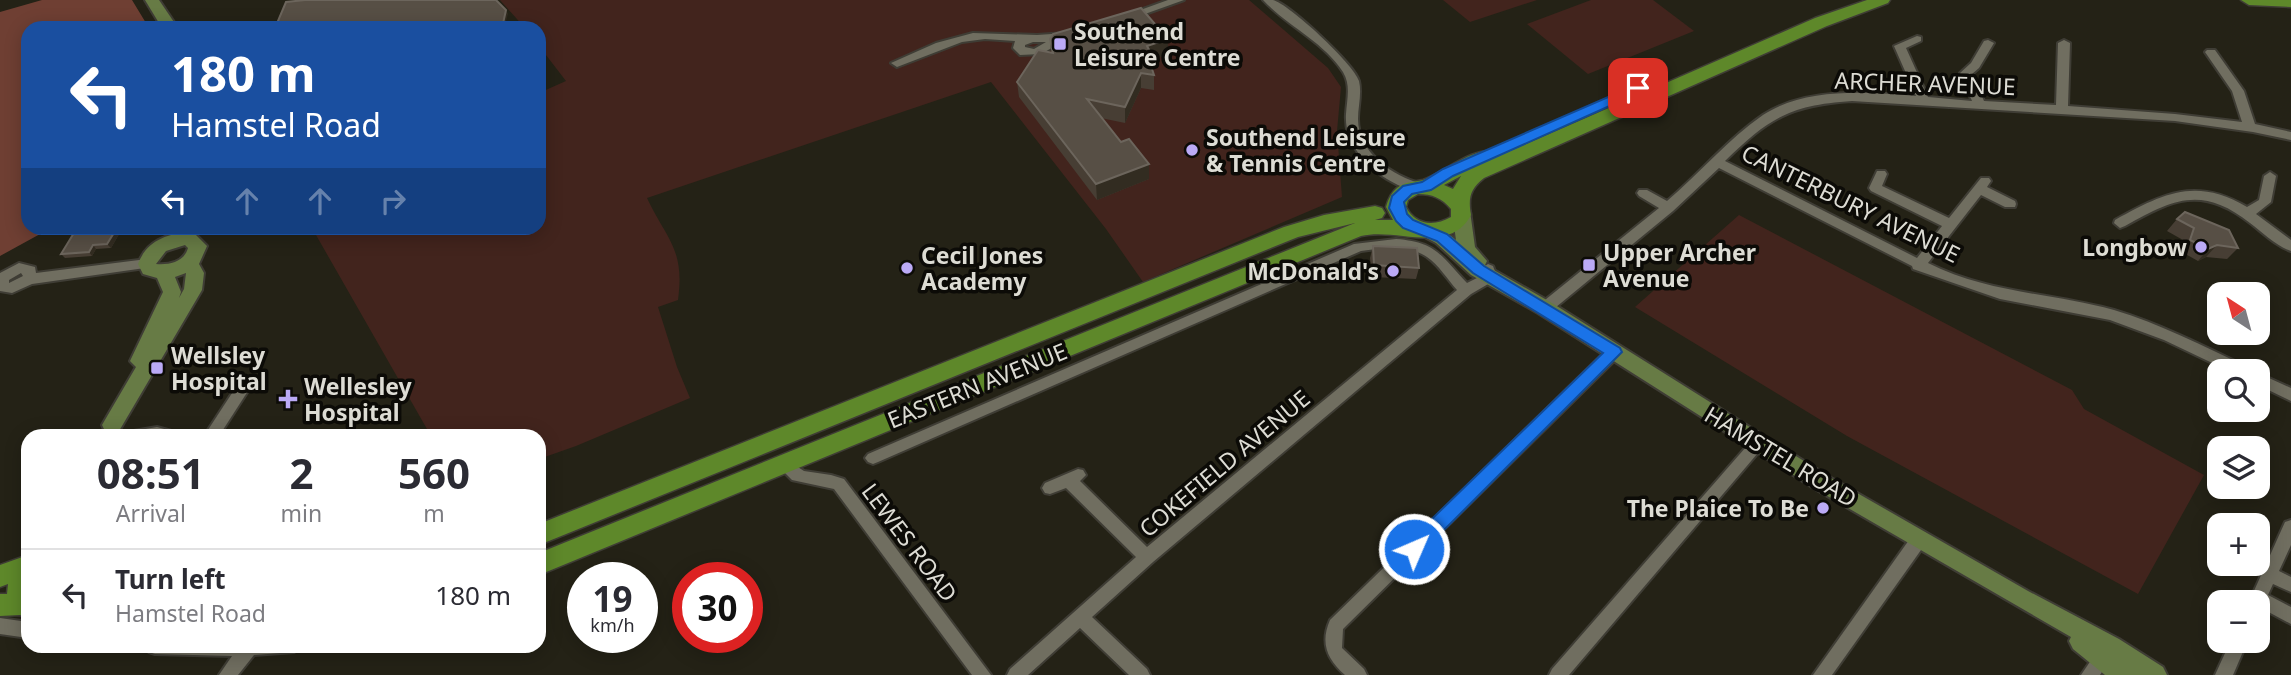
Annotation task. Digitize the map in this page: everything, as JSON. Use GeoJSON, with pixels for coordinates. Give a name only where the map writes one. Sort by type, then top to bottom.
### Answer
{"type":"FeatureCollection","features":[{"type":"Feature","properties":{"kind":"main road","name":"EASTERN AVENUE"},"geometry":{"type":"LineString","coordinates":[[546,532],[1291,232],[1324,222],[1379,213],[1397,202],[1408,189],[1422,186],[1473,161],[1843,0]]}},
{"type":"Feature","properties":{"kind":"main road"},"geometry":{"type":"LineString","coordinates":[[1460,207],[1464,184],[1477,173],[1821,22],[1882,0]]}},
{"type":"Feature","properties":{"kind":"main road"},"geometry":{"type":"LineString","coordinates":[[2249,0],[2291,2]]}},
{"type":"Feature","properties":{"kind":"main road"},"geometry":{"type":"LineString","coordinates":[[1422,186],[1447,192],[1460,207]]}},
{"type":"Feature","properties":{"kind":"main road"},"geometry":{"type":"LineString","coordinates":[[1397,202],[1401,217],[1421,229]]}},
{"type":"Feature","properties":{"kind":"main road","name":"EASTERN AVENUE"},"geometry":{"type":"LineString","coordinates":[[546,561],[1356,230],[1383,226],[1448,228],[1458,221],[1460,207]]}},
{"type":"Feature","properties":{"kind":"main road"},"geometry":{"type":"LineString","coordinates":[[0,576],[21,569]]}},
{"type":"Feature","properties":{"kind":"main road"},"geometry":{"type":"LineString","coordinates":[[17,605],[21,585]]}},
{"type":"Feature","properties":{"kind":"street"},"geometry":{"type":"LineString","coordinates":[[152,0],[166,21]]}},
{"type":"Feature","properties":{"kind":"street"},"geometry":{"type":"LineString","coordinates":[[1117,20],[1179,0]]}},
{"type":"Feature","properties":{"kind":"street"},"geometry":{"type":"LineString","coordinates":[[1268,0],[1347,69],[1355,90],[1352,121],[1356,137],[1369,156],[1387,174],[1401,182],[1422,186]]}},
{"type":"Feature","properties":{"kind":"street"},"geometry":{"type":"LineString","coordinates":[[897,63],[935,46],[965,38],[987,36],[1030,39],[1019,43],[1019,48],[1024,52],[1037,52],[1063,37],[1080,32]]}},
{"type":"Feature","properties":{"kind":"street"},"geometry":{"type":"LineString","coordinates":[[1917,39],[1900,46],[1924,101]]}},
{"type":"Feature","properties":{"kind":"street"},"geometry":{"type":"LineString","coordinates":[[1980,106],[1966,73],[1975,65],[1988,43]]}},
{"type":"Feature","properties":{"kind":"street"},"geometry":{"type":"LineString","coordinates":[[2062,110],[2064,43]]}},
{"type":"Feature","properties":{"kind":"street"},"geometry":{"type":"LineString","coordinates":[[2211,52],[2238,91],[2249,126]]}},
{"type":"Feature","properties":{"kind":"street","name":"ARCHER AVENUE"},"geometry":{"type":"LineString","coordinates":[[1545,308],[1668,208],[1766,120],[1800,104],[1835,99],[1924,101],[2249,126],[2291,136]]}},
{"type":"Feature","properties":{"kind":"street","name":"CANTERBURY AVENUE"},"geometry":{"type":"LineString","coordinates":[[1719,163],[1917,266],[2000,294],[2122,319],[2169,336],[2217,359]]}},
{"type":"Feature","properties":{"kind":"street"},"geometry":{"type":"LineString","coordinates":[[1387,174],[1397,202]]}},
{"type":"Feature","properties":{"kind":"street"},"geometry":{"type":"LineString","coordinates":[[1881,174],[1875,188],[1952,225]]}},
{"type":"Feature","properties":{"kind":"street"},"geometry":{"type":"LineString","coordinates":[[2246,214],[2265,202],[2270,176]]}},
{"type":"Feature","properties":{"kind":"street"},"geometry":{"type":"LineString","coordinates":[[1917,266],[1983,185],[2010,204]]}},
{"type":"Feature","properties":{"kind":"street"},"geometry":{"type":"LineString","coordinates":[[1643,193],[1668,208]]}},
{"type":"Feature","properties":{"kind":"street"},"geometry":{"type":"LineString","coordinates":[[2120,223],[2168,197],[2184,193],[2213,197],[2246,214],[2291,246]]}},
{"type":"Feature","properties":{"kind":"street"},"geometry":{"type":"LineString","coordinates":[[873,458],[1359,247],[1378,245],[1422,248],[1434,255],[1466,290],[1471,279],[1472,261],[1466,250],[1460,207]]}},
{"type":"Feature","properties":{"kind":"street","name":"HAMSTEL ROAD"},"geometry":{"type":"LineString","coordinates":[[1421,229],[1442,238],[1490,277],[1545,308],[1758,443],[2020,598],[2123,675]]}},
{"type":"Feature","properties":{"kind":"street"},"geometry":{"type":"LineString","coordinates":[[29,279],[155,268],[189,262],[198,251],[198,246],[190,235]]}},
{"type":"Feature","properties":{"kind":"street"},"geometry":{"type":"LineString","coordinates":[[109,429],[172,292],[155,268],[151,253],[166,236]]}},
{"type":"Feature","properties":{"kind":"street","name":"HAMSTEL ROAD"},"geometry":{"type":"LineString","coordinates":[[1472,261],[1512,282],[1545,308]]}},
{"type":"Feature","properties":{"kind":"street"},"geometry":{"type":"LineString","coordinates":[[110,429],[193,290],[195,273],[189,262]]}},
{"type":"Feature","properties":{"kind":"street","name":"COKEFIELD AVENUE"},"geometry":{"type":"LineString","coordinates":[[1016,675],[1147,557],[1466,290],[1490,277]]}},
{"type":"Feature","properties":{"kind":"street"},"geometry":{"type":"LineString","coordinates":[[1358,675],[1333,652],[1332,633],[1336,625],[1614,352]]}},
{"type":"Feature","properties":{"kind":"street"},"geometry":{"type":"LineString","coordinates":[[2270,385],[2291,395]]}},
{"type":"Feature","properties":{"kind":"street"},"geometry":{"type":"LineString","coordinates":[[216,429],[241,391]]}},
{"type":"Feature","properties":{"kind":"street"},"geometry":{"type":"LineString","coordinates":[[1558,675],[1758,443]]}},
{"type":"Feature","properties":{"kind":"street","name":"LEWES ROAD"},"geometry":{"type":"LineString","coordinates":[[785,464],[802,478],[831,480],[839,484],[982,675]]}},
{"type":"Feature","properties":{"kind":"street"},"geometry":{"type":"LineString","coordinates":[[1051,488],[1073,478],[1147,557]]}},
{"type":"Feature","properties":{"kind":"street"},"geometry":{"type":"LineString","coordinates":[[2291,527],[2270,574],[2291,585]]}},
{"type":"Feature","properties":{"kind":"street"},"geometry":{"type":"LineString","coordinates":[[1822,675],[1920,538]]}},
{"type":"Feature","properties":{"kind":"street"},"geometry":{"type":"LineString","coordinates":[[2270,606],[2291,616]]}},
{"type":"Feature","properties":{"kind":"street"},"geometry":{"type":"LineString","coordinates":[[1080,617],[1140,675]]}},
{"type":"Feature","properties":{"kind":"street"},"geometry":{"type":"LineString","coordinates":[[0,626],[21,629]]}},
{"type":"Feature","properties":{"kind":"street"},"geometry":{"type":"LineString","coordinates":[[228,675],[245,653]]}},
{"type":"Feature","properties":{"kind":"street"},"geometry":{"type":"LineString","coordinates":[[2224,675],[2234,653]]}},
{"type":"Feature","properties":{"kind":"street","name":"HAMSTEL ROAD"},"geometry":{"type":"LineString","coordinates":[[2101,660],[2155,675]]}},
{"type":"Feature","properties":{"kind":"shaded area"},"geometry":{"type":"Polygon","coordinates":[[[42,0],[132,0],[145,21],[21,21],[21,235],[38,235],[0,256],[0,12],[42,0]]]}},
{"type":"Feature","properties":{"kind":"shaded area","name":"Southend Leisure & Tennis Centre"},"geometry":{"type":"Polygon","coordinates":[[[500,0],[1249,0],[1328,68],[1341,87],[1337,131],[1342,197],[1143,282],[1106,229],[991,82],[647,198],[677,256],[678,300],[658,307],[690,398],[546,457],[546,429],[427,429],[316,235],[546,235],[546,90],[566,81],[546,55],[546,21],[519,21],[500,0]]]}},
{"type":"Feature","properties":{"kind":"shaded area"},"geometry":{"type":"Polygon","coordinates":[[[1443,0],[1537,0],[1470,22],[1443,0]]]}},
{"type":"Feature","properties":{"kind":"shaded area"},"geometry":{"type":"Polygon","coordinates":[[[1591,0],[1653,0],[1694,31],[1588,74],[1527,24],[1591,0]]]}},
{"type":"Feature","properties":{"kind":"shaded area"},"geometry":{"type":"Polygon","coordinates":[[[1739,215],[2072,390],[2084,409],[2204,475],[2138,594],[1847,436],[1635,307],[1739,215]]]}},
{"type":"Feature","properties":{"kind":"building"},"geometry":{"type":"Polygon","coordinates":[[[496,0],[506,10],[504,21],[278,21],[286,2],[496,0]]]}},
{"type":"Feature","properties":{"kind":"building","name":"Southend Leisure & Tennis Centre"},"geometry":{"type":"Polygon","coordinates":[[[1141,8],[1168,39],[1147,46],[1152,55],[1154,75],[1141,73],[1125,107],[1087,99],[1121,142],[1129,139],[1149,164],[1096,184],[1017,82],[1038,50],[1053,53],[1050,39],[1053,34],[1141,8]]]}},
{"type":"Feature","properties":{"kind":"building"},"geometry":{"type":"Polygon","coordinates":[[[2185,212],[2229,230],[2238,248],[2217,245],[2208,249],[2190,240],[2194,228],[2177,219],[2185,212]]]}},
{"type":"Feature","properties":{"kind":"building"},"geometry":{"type":"Polygon","coordinates":[[[73,235],[113,235],[107,244],[93,245],[89,252],[61,254],[73,235]]]}},
{"type":"Feature","properties":{"kind":"building"},"geometry":{"type":"Polygon","coordinates":[[[1373,246],[1417,248],[1419,268],[1374,265],[1373,246]]]}},
{"type":"Feature","properties":{"kind":"place","name":"Southend Leisure Centre"},"geometry":{"type":"Point","coordinates":[1060,44]}},
{"type":"Feature","properties":{"kind":"place","name":"Southend Leisure & Tennis Centre"},"geometry":{"type":"Point","coordinates":[1192,150]}},
{"type":"Feature","properties":{"kind":"place","name":"Longbow"},"geometry":{"type":"Point","coordinates":[2201,247]}},
{"type":"Feature","properties":{"kind":"place","name":"Upper Archer Avenue"},"geometry":{"type":"Point","coordinates":[1589,265]}},
{"type":"Feature","properties":{"kind":"place","name":"Cecil Jones Academy"},"geometry":{"type":"Point","coordinates":[907,268]}},
{"type":"Feature","properties":{"kind":"place","name":"McDonald's"},"geometry":{"type":"Point","coordinates":[1393,271]}},
{"type":"Feature","properties":{"kind":"place","name":"Wellsley Hospital"},"geometry":{"type":"Point","coordinates":[157,368]}},
{"type":"Feature","properties":{"kind":"place","name":"Wellesley Hospital"},"geometry":{"type":"Point","coordinates":[288,399]}},
{"type":"Feature","properties":{"kind":"place","name":"The Plaice To Be"},"geometry":{"type":"Point","coordinates":[1823,508]}},
{"type":"Feature","properties":{"kind":"route"},"geometry":{"type":"LineString","coordinates":[[1414,549],[1614,352],[1478,270],[1442,238],[1408,224],[1396,208],[1397,200],[1408,189],[1426,186],[1448,172],[1638,88]]}}]}
